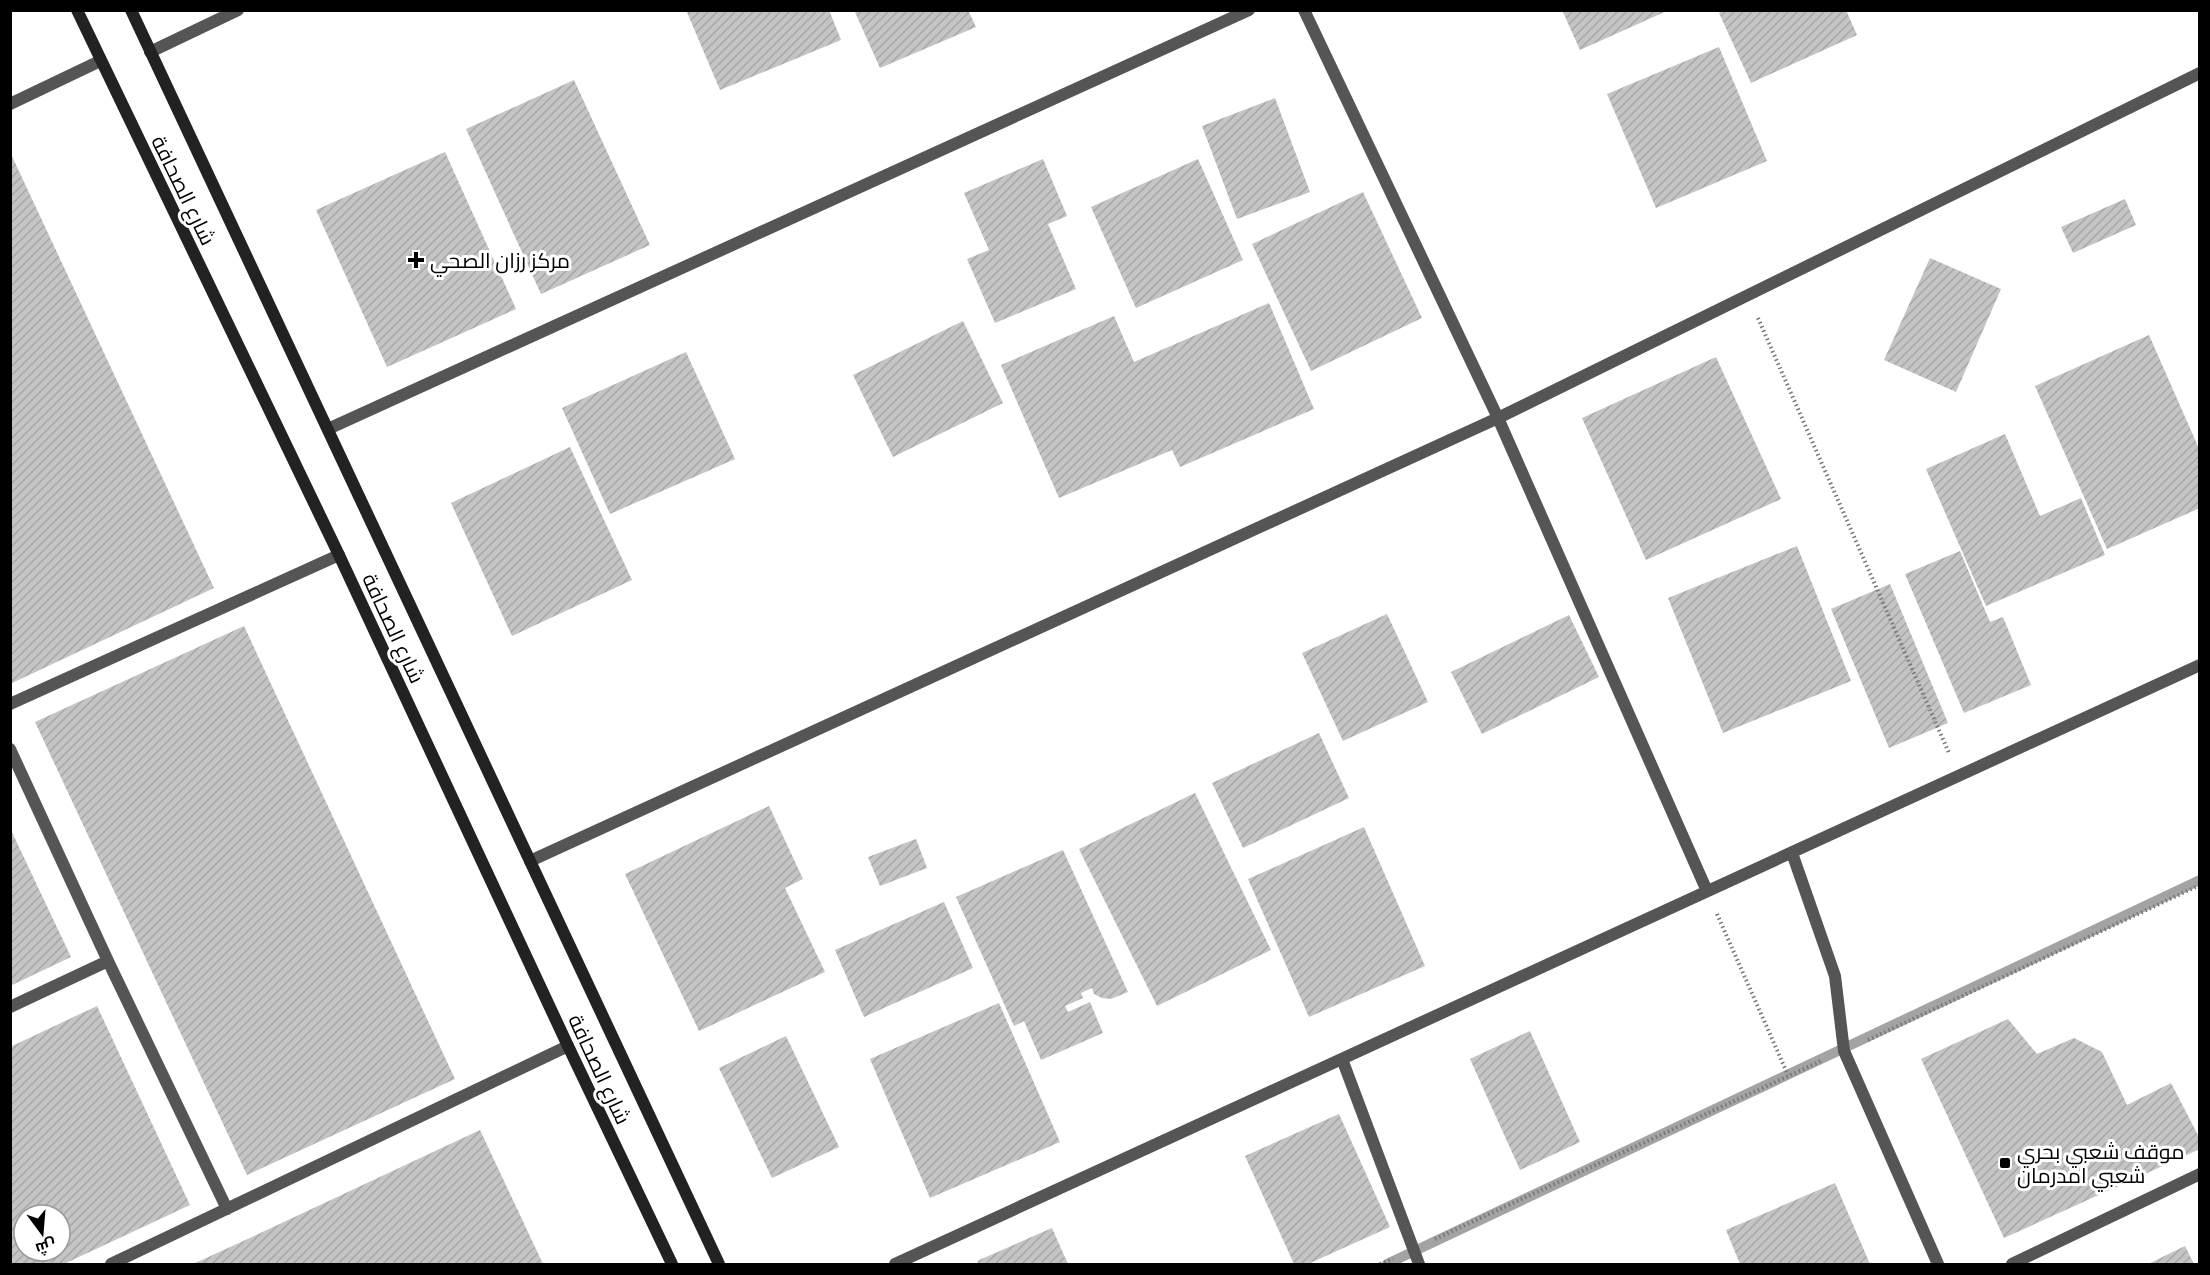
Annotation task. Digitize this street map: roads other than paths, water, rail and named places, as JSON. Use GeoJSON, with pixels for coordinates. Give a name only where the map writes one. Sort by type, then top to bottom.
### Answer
{"type":"FeatureCollection","features":[{"type":"Feature","properties":{"kind":"main road","name":"شارع الصحافة"},"geometry":{"type":"LineString","coordinates":[[77,10],[339,555],[672,1264]]}},
{"type":"Feature","properties":{"kind":"main road","name":"شارع الصحافة"},"geometry":{"type":"LineString","coordinates":[[131,10],[719,1264]]}},
{"type":"Feature","properties":{"kind":"street"},"geometry":{"type":"LineString","coordinates":[[150,52],[238,10]]}},
{"type":"Feature","properties":{"kind":"street"},"geometry":{"type":"LineString","coordinates":[[328,429],[1249,10]]}},
{"type":"Feature","properties":{"kind":"street"},"geometry":{"type":"LineString","coordinates":[[1304,10],[1498,418],[1707,891]]}},
{"type":"Feature","properties":{"kind":"street"},"geometry":{"type":"LineString","coordinates":[[10,104],[100,61]]}},
{"type":"Feature","properties":{"kind":"street"},"geometry":{"type":"LineString","coordinates":[[530,861],[1498,418],[2199,73]]}},
{"type":"Feature","properties":{"kind":"street"},"geometry":{"type":"LineString","coordinates":[[10,704],[339,555]]}},
{"type":"Feature","properties":{"kind":"street"},"geometry":{"type":"LineString","coordinates":[[895,1264],[2199,665]]}},
{"type":"Feature","properties":{"kind":"street"},"geometry":{"type":"LineString","coordinates":[[10,749],[108,961],[227,1209]]}},
{"type":"Feature","properties":{"kind":"street"},"geometry":{"type":"LineString","coordinates":[[1792,853],[1835,976],[1844,1051],[1938,1264]]}},
{"type":"Feature","properties":{"kind":"street"},"geometry":{"type":"LineString","coordinates":[[10,1007],[108,961]]}},
{"type":"Feature","properties":{"kind":"street"},"geometry":{"type":"LineString","coordinates":[[111,1264],[568,1046]]}},
{"type":"Feature","properties":{"kind":"street"},"geometry":{"type":"LineString","coordinates":[[1342,1059],[1419,1264]]}},
{"type":"Feature","properties":{"kind":"street"},"geometry":{"type":"LineString","coordinates":[[2012,1264],[2199,1174]]}},
{"type":"Feature","properties":{"kind":"waterway"},"geometry":{"type":"LineString","coordinates":[[1387,1264],[2200,880]]}},
{"type":"Feature","properties":{"kind":"place","name":"مركز رزان الصحي"},"geometry":{"type":"Point","coordinates":[416,260]}},
{"type":"Feature","properties":{"kind":"place","name":"موقف شعبي بحري شعبي امدرمان"},"geometry":{"type":"Point","coordinates":[2005,1163]}}]}
